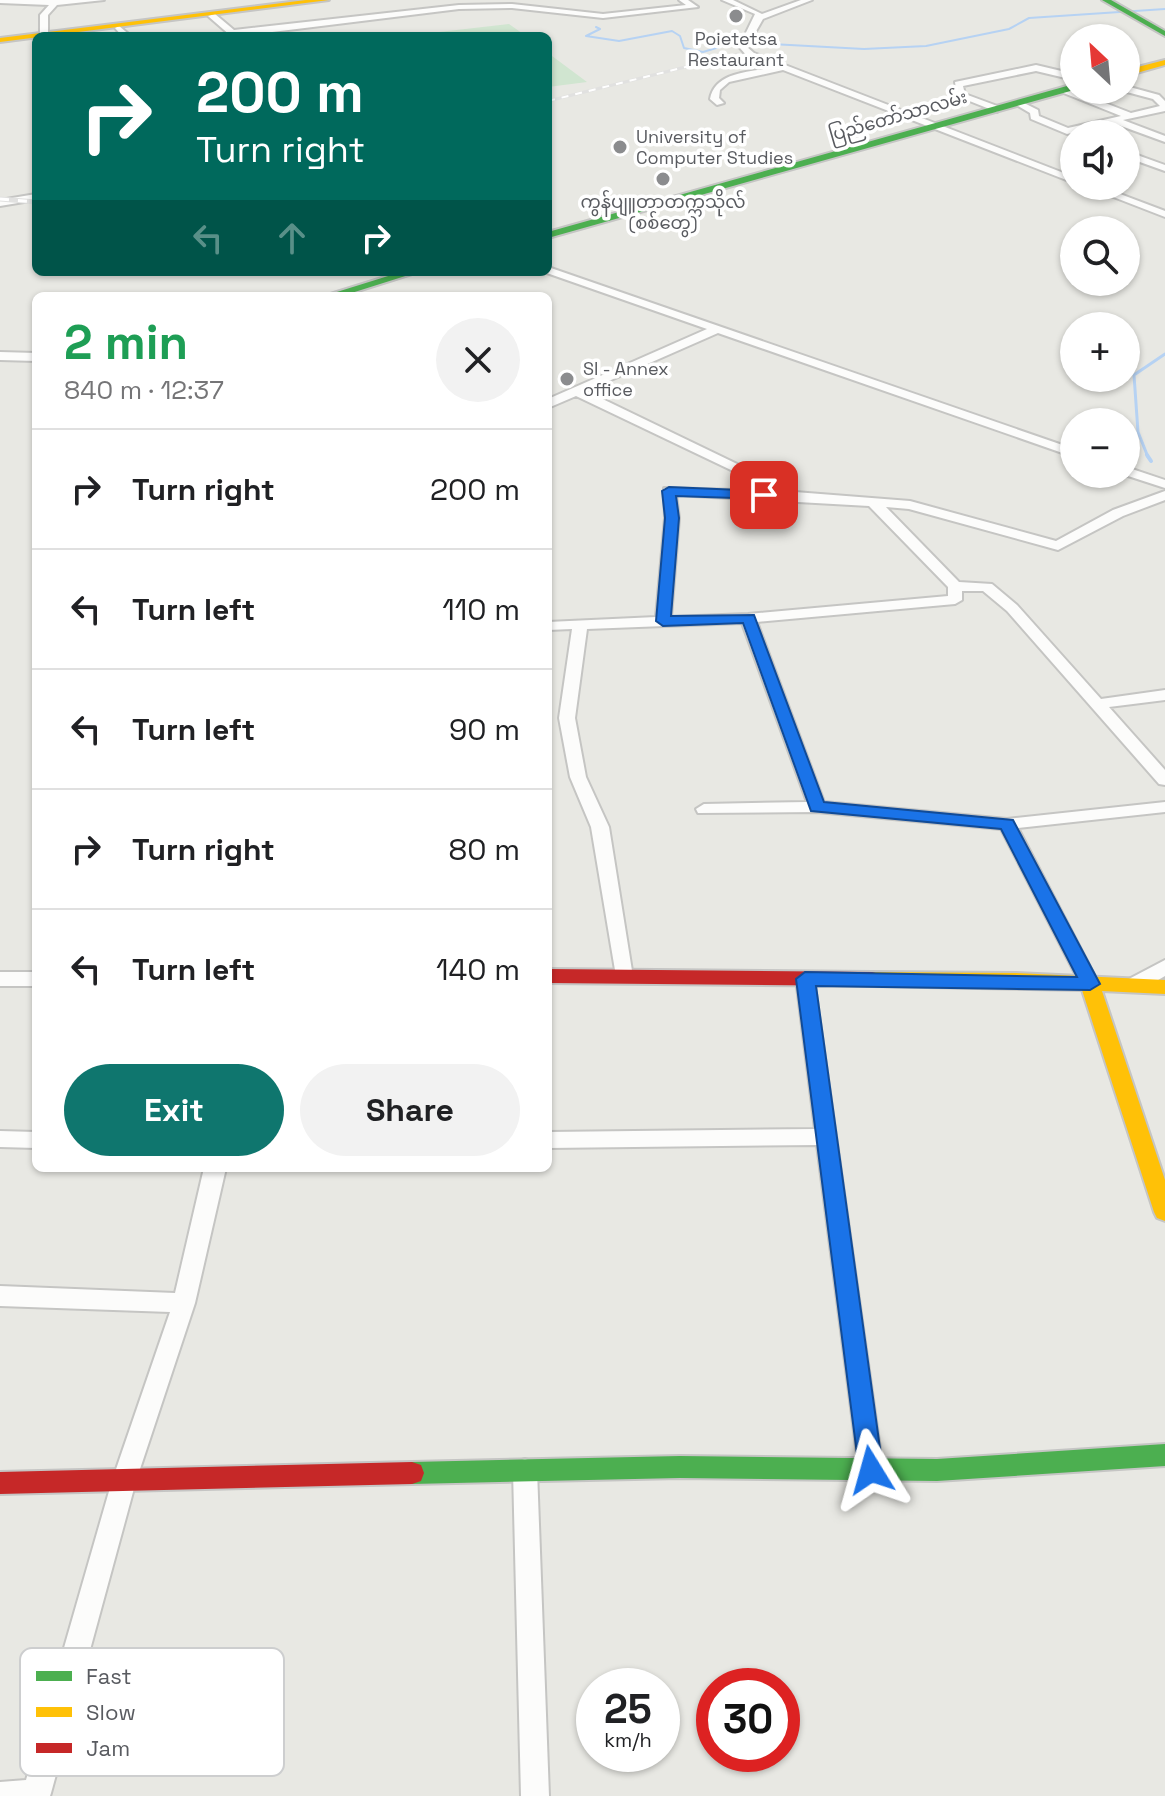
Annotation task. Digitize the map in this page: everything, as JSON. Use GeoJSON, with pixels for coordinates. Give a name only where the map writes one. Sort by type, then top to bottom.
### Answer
{"type":"FeatureCollection","features":[{"type":"Feature","properties":{"kind":"street"},"geometry":{"type":"LineString","coordinates":[[0,1],[55,3],[100,0]]}},
{"type":"Feature","properties":{"kind":"street"},"geometry":{"type":"LineString","coordinates":[[75,32],[325,0]]}},
{"type":"Feature","properties":{"kind":"street"},"geometry":{"type":"LineString","coordinates":[[123,32],[212,16],[347,0]]}},
{"type":"Feature","properties":{"kind":"street"},"geometry":{"type":"LineString","coordinates":[[683,0],[694,7]]}},
{"type":"Feature","properties":{"kind":"street"},"geometry":{"type":"LineString","coordinates":[[808,0],[760,17],[744,49],[782,68],[1060,175]]}},
{"type":"Feature","properties":{"kind":"street"},"geometry":{"type":"LineString","coordinates":[[724,2],[754,11],[760,17]]}},
{"type":"Feature","properties":{"kind":"street"},"geometry":{"type":"LineString","coordinates":[[44,32],[44,15],[55,3]]}},
{"type":"Feature","properties":{"kind":"street"},"geometry":{"type":"LineString","coordinates":[[563,12],[579,4],[595,5]]}},
{"type":"Feature","properties":{"kind":"street"},"geometry":{"type":"LineString","coordinates":[[611,5],[642,6]]}},
{"type":"Feature","properties":{"kind":"street"},"geometry":{"type":"LineString","coordinates":[[252,32],[459,7],[512,6],[603,16],[708,6]]}},
{"type":"Feature","properties":{"kind":"street"},"geometry":{"type":"LineString","coordinates":[[1121,9],[1165,34]]}},
{"type":"Feature","properties":{"kind":"street"},"geometry":{"type":"LineString","coordinates":[[262,10],[281,27]]}},
{"type":"Feature","properties":{"kind":"street"},"geometry":{"type":"LineString","coordinates":[[212,16],[231,32]]}},
{"type":"Feature","properties":{"kind":"street"},"geometry":{"type":"LineString","coordinates":[[0,41],[32,37]]}},
{"type":"Feature","properties":{"kind":"street"},"geometry":{"type":"LineString","coordinates":[[1140,69],[1165,62]]}},
{"type":"Feature","properties":{"kind":"street"},"geometry":{"type":"LineString","coordinates":[[997,109],[961,96],[958,84],[1042,67],[1060,78]]}},
{"type":"Feature","properties":{"kind":"street"},"geometry":{"type":"LineString","coordinates":[[720,103],[714,99],[716,89],[726,80],[782,68]]}},
{"type":"Feature","properties":{"kind":"street","name":"ပြည်တော်သာလမ်း"},"geometry":{"type":"LineString","coordinates":[[552,234],[1060,89]]}},
{"type":"Feature","properties":{"kind":"street"},"geometry":{"type":"LineString","coordinates":[[1108,120],[1165,107],[1156,97],[1140,93]]}},
{"type":"Feature","properties":{"kind":"street"},"geometry":{"type":"LineString","coordinates":[[1017,103],[1035,112],[1034,117],[1060,128]]}},
{"type":"Feature","properties":{"kind":"street"},"geometry":{"type":"LineString","coordinates":[[1107,104],[1128,115]]}},
{"type":"Feature","properties":{"kind":"street"},"geometry":{"type":"LineString","coordinates":[[1111,119],[1165,139]]}},
{"type":"Feature","properties":{"kind":"street"},"geometry":{"type":"LineString","coordinates":[[1140,159],[1165,168]]}},
{"type":"Feature","properties":{"kind":"street"},"geometry":{"type":"LineString","coordinates":[[0,203],[32,198]]}},
{"type":"Feature","properties":{"kind":"street"},"geometry":{"type":"LineString","coordinates":[[1128,200],[1165,214]]}},
{"type":"Feature","properties":{"kind":"street"},"geometry":{"type":"LineString","coordinates":[[552,271],[1060,448]]}},
{"type":"Feature","properties":{"kind":"street"},"geometry":{"type":"LineString","coordinates":[[344,292],[399,276]]}},
{"type":"Feature","properties":{"kind":"street"},"geometry":{"type":"LineString","coordinates":[[552,402],[717,329]]}},
{"type":"Feature","properties":{"kind":"street"},"geometry":{"type":"LineString","coordinates":[[0,356],[32,357]]}},
{"type":"Feature","properties":{"kind":"street"},"geometry":{"type":"LineString","coordinates":[[576,391],[796,496]]}},
{"type":"Feature","properties":{"kind":"street"},"geometry":{"type":"LineString","coordinates":[[1140,476],[1165,484]]}},
{"type":"Feature","properties":{"kind":"street"},"geometry":{"type":"LineString","coordinates":[[663,621],[672,518],[669,491],[910,505],[1058,546],[1118,513],[1165,495]]}},
{"type":"Feature","properties":{"kind":"street"},"geometry":{"type":"LineString","coordinates":[[874,503],[955,586],[987,587],[1012,608],[1165,780]]}},
{"type":"Feature","properties":{"kind":"street"},"geometry":{"type":"LineString","coordinates":[[552,626],[748,618],[955,600],[955,586]]}},
{"type":"Feature","properties":{"kind":"street"},"geometry":{"type":"LineString","coordinates":[[748,618],[817,807]]}},
{"type":"Feature","properties":{"kind":"street"},"geometry":{"type":"LineString","coordinates":[[580,625],[567,718],[578,777],[600,827],[624,977]]}},
{"type":"Feature","properties":{"kind":"street"},"geometry":{"type":"LineString","coordinates":[[1096,704],[1165,695]]}},
{"type":"Feature","properties":{"kind":"street"},"geometry":{"type":"LineString","coordinates":[[704,809],[817,807],[1007,824],[1165,807]]}},
{"type":"Feature","properties":{"kind":"street"},"geometry":{"type":"LineString","coordinates":[[1007,824],[1090,984],[1165,1212]]}},
{"type":"Feature","properties":{"kind":"street"},"geometry":{"type":"LineString","coordinates":[[1134,985],[1165,967]]}},
{"type":"Feature","properties":{"kind":"street"},"geometry":{"type":"LineString","coordinates":[[552,976],[1165,987]]}},
{"type":"Feature","properties":{"kind":"street"},"geometry":{"type":"LineString","coordinates":[[0,979],[32,979]]}},
{"type":"Feature","properties":{"kind":"street"},"geometry":{"type":"LineString","coordinates":[[805,979],[871,1470]]}},
{"type":"Feature","properties":{"kind":"street"},"geometry":{"type":"LineString","coordinates":[[552,1140],[827,1137]]}},
{"type":"Feature","properties":{"kind":"street"},"geometry":{"type":"LineString","coordinates":[[0,1139],[32,1140]]}},
{"type":"Feature","properties":{"kind":"street"},"geometry":{"type":"LineString","coordinates":[[78,1648],[124,1481],[184,1303],[214,1172]]}},
{"type":"Feature","properties":{"kind":"street"},"geometry":{"type":"LineString","coordinates":[[0,1296],[184,1303]]}},
{"type":"Feature","properties":{"kind":"street"},"geometry":{"type":"LineString","coordinates":[[0,1483],[680,1467],[937,1470],[1165,1455]]}},
{"type":"Feature","properties":{"kind":"street"},"geometry":{"type":"LineString","coordinates":[[525,1470],[535,1796]]}},
{"type":"Feature","properties":{"kind":"street"},"geometry":{"type":"LineString","coordinates":[[0,1796],[37,1794]]}},
{"type":"Feature","properties":{"kind":"green space"},"geometry":{"type":"Polygon","coordinates":[[[509,24],[520,32],[439,32],[509,24]]]}},
{"type":"Feature","properties":{"kind":"green space"},"geometry":{"type":"Polygon","coordinates":[[[552,56],[587,82],[552,86],[552,56]]]}},
{"type":"Feature","properties":{"kind":"waterway"},"geometry":{"type":"LineString","coordinates":[[596,27],[600,29],[586,36],[619,41],[672,31],[680,36],[684,48],[703,52],[736,42],[864,49],[926,46],[1009,29],[1029,18],[1165,9]]}},
{"type":"Feature","properties":{"kind":"waterway"},"geometry":{"type":"LineString","coordinates":[[1148,456],[1138,432],[1134,375],[1165,354]]}},
{"type":"Feature","properties":{"kind":"waterway"},"geometry":{"type":"LineString","coordinates":[[1148,456],[1151,461]]}},
{"type":"Feature","properties":{"kind":"railway"},"geometry":{"type":"LineString","coordinates":[[552,100],[738,54]]}},
{"type":"Feature","properties":{"kind":"railway"},"geometry":{"type":"LineString","coordinates":[[0,199],[32,202]]}},
{"type":"Feature","properties":{"kind":"traffic: fast"},"geometry":{"type":"LineString","coordinates":[[1106,0],[1165,34]]}},
{"type":"Feature","properties":{"kind":"traffic: fast"},"geometry":{"type":"LineString","coordinates":[[552,234],[1060,91]]}},
{"type":"Feature","properties":{"kind":"traffic: fast"},"geometry":{"type":"LineString","coordinates":[[344,292],[399,276]]}},
{"type":"Feature","properties":{"kind":"traffic: fast"},"geometry":{"type":"LineString","coordinates":[[412,1473],[680,1467],[937,1470],[1165,1455]]}},
{"type":"Feature","properties":{"kind":"traffic: slow"},"geometry":{"type":"LineString","coordinates":[[65,32],[325,0]]}},
{"type":"Feature","properties":{"kind":"traffic: slow"},"geometry":{"type":"LineString","coordinates":[[0,40],[32,36]]}},
{"type":"Feature","properties":{"kind":"traffic: slow"},"geometry":{"type":"LineString","coordinates":[[1140,69],[1165,62]]}},
{"type":"Feature","properties":{"kind":"traffic: slow"},"geometry":{"type":"LineString","coordinates":[[872,979],[1016,980],[1165,987]]}},
{"type":"Feature","properties":{"kind":"traffic: slow"},"geometry":{"type":"LineString","coordinates":[[1090,984],[1165,1212]]}},
{"type":"Feature","properties":{"kind":"traffic: jam"},"geometry":{"type":"LineString","coordinates":[[552,976],[872,979]]}},
{"type":"Feature","properties":{"kind":"traffic: jam"},"geometry":{"type":"LineString","coordinates":[[0,1483],[412,1473]]}},
{"type":"Feature","properties":{"kind":"place","name":"Poietetsa Restaurant"},"geometry":{"type":"Point","coordinates":[736,16]}},
{"type":"Feature","properties":{"kind":"place","name":"University of Computer Studies"},"geometry":{"type":"Point","coordinates":[620,147]}},
{"type":"Feature","properties":{"kind":"place","name":"ကွန်ပျူတာတက္ကသိုလ် (စစ်တွေ)"},"geometry":{"type":"Point","coordinates":[663,179]}},
{"type":"Feature","properties":{"kind":"place","name":"SI - Annex office"},"geometry":{"type":"Point","coordinates":[567,379]}},
{"type":"Feature","properties":{"kind":"route"},"geometry":{"type":"LineString","coordinates":[[764,495],[669,491],[672,518],[663,621],[748,618],[817,807],[1007,824],[1090,984],[1016,980],[805,979],[871,1470]]}}]}
